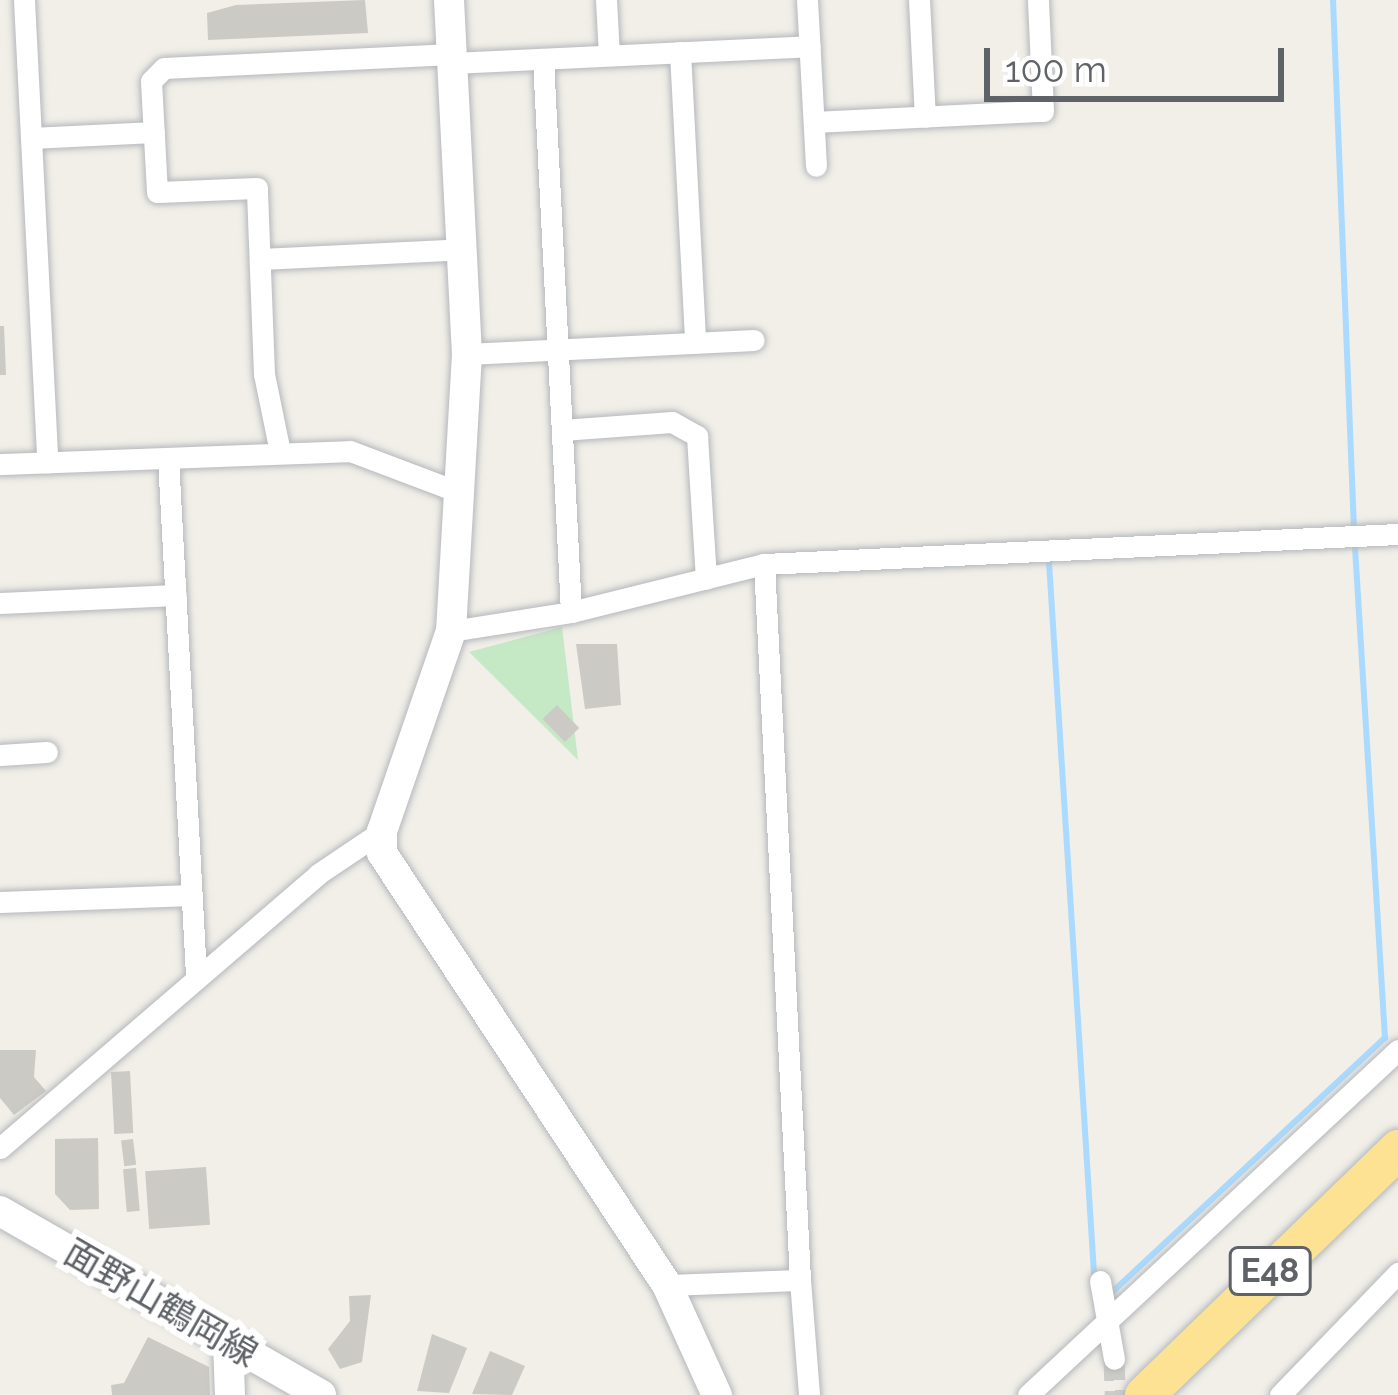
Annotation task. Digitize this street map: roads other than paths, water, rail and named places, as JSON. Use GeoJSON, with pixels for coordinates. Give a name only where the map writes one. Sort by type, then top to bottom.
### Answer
{"type":"FeatureCollection","features":[{"type":"Feature","properties":{"kind":"highway","name":"E48"},"geometry":{"type":"LineString","coordinates":[[1144,1395],[1398,1149]]}},
{"type":"Feature","properties":{"kind":"highway","name":"E48"},"geometry":{"type":"LineString","coordinates":[[1181,1395],[1398,1181]]}},
{"type":"Feature","properties":{"kind":"street"},"geometry":{"type":"LineString","coordinates":[[24,0],[47,462]]}},
{"type":"Feature","properties":{"kind":"street"},"geometry":{"type":"LineString","coordinates":[[449,0],[467,354],[451,631],[382,831],[386,862],[668,1285],[717,1395]]}},
{"type":"Feature","properties":{"kind":"street"},"geometry":{"type":"LineString","coordinates":[[606,0],[609,56]]}},
{"type":"Feature","properties":{"kind":"street"},"geometry":{"type":"LineString","coordinates":[[807,0],[816,166]]}},
{"type":"Feature","properties":{"kind":"street"},"geometry":{"type":"LineString","coordinates":[[919,0],[925,117]]}},
{"type":"Feature","properties":{"kind":"street"},"geometry":{"type":"LineString","coordinates":[[814,122],[1043,111],[1038,0]]}},
{"type":"Feature","properties":{"kind":"street"},"geometry":{"type":"LineString","coordinates":[[280,452],[264,374],[257,188],[157,192],[151,81],[164,68],[810,46]]}},
{"type":"Feature","properties":{"kind":"street"},"geometry":{"type":"LineString","coordinates":[[680,52],[695,344]]}},
{"type":"Feature","properties":{"kind":"street"},"geometry":{"type":"LineString","coordinates":[[543,58],[572,611]]}},
{"type":"Feature","properties":{"kind":"street"},"geometry":{"type":"LineString","coordinates":[[31,138],[154,132]]}},
{"type":"Feature","properties":{"kind":"street"},"geometry":{"type":"LineString","coordinates":[[260,259],[462,249]]}},
{"type":"Feature","properties":{"kind":"street"},"geometry":{"type":"LineString","coordinates":[[467,354],[754,340]]}},
{"type":"Feature","properties":{"kind":"street"},"geometry":{"type":"LineString","coordinates":[[562,430],[672,422],[697,436],[706,579]]}},
{"type":"Feature","properties":{"kind":"street"},"geometry":{"type":"LineString","coordinates":[[0,464],[350,451],[460,493]]}},
{"type":"Feature","properties":{"kind":"street"},"geometry":{"type":"LineString","coordinates":[[168,458],[196,976]]}},
{"type":"Feature","properties":{"kind":"street"},"geometry":{"type":"LineString","coordinates":[[451,631],[572,611],[764,564],[1398,533]]}},
{"type":"Feature","properties":{"kind":"street"},"geometry":{"type":"LineString","coordinates":[[764,564],[809,1395]]}},
{"type":"Feature","properties":{"kind":"street"},"geometry":{"type":"LineString","coordinates":[[0,603],[176,595]]}},
{"type":"Feature","properties":{"kind":"street"},"geometry":{"type":"LineString","coordinates":[[0,755],[47,752]]}},
{"type":"Feature","properties":{"kind":"street"},"geometry":{"type":"LineString","coordinates":[[0,1148],[196,976],[382,831]]}},
{"type":"Feature","properties":{"kind":"street"},"geometry":{"type":"LineString","coordinates":[[0,902],[192,895]]}},
{"type":"Feature","properties":{"kind":"street"},"geometry":{"type":"LineString","coordinates":[[1028,1395],[1398,1050]]}},
{"type":"Feature","properties":{"kind":"street","name":"面野山鶴岡線"},"geometry":{"type":"LineString","coordinates":[[0,1211],[321,1395]]}},
{"type":"Feature","properties":{"kind":"street"},"geometry":{"type":"LineString","coordinates":[[1280,1395],[1398,1273]]}},
{"type":"Feature","properties":{"kind":"street"},"geometry":{"type":"LineString","coordinates":[[668,1285],[800,1280]]}},
{"type":"Feature","properties":{"kind":"street"},"geometry":{"type":"LineString","coordinates":[[1100,1281],[1114,1359]]}},
{"type":"Feature","properties":{"kind":"street"},"geometry":{"type":"LineString","coordinates":[[228,1341],[230,1395]]}},
{"type":"Feature","properties":{"kind":"waterway"},"geometry":{"type":"LineString","coordinates":[[1333,0],[1354,530]]}},
{"type":"Feature","properties":{"kind":"waterway"},"geometry":{"type":"LineString","coordinates":[[1108,1296],[1385,1038],[1355,543]]}},
{"type":"Feature","properties":{"kind":"waterway"},"geometry":{"type":"LineString","coordinates":[[1049,562],[1096,1305]]}},
{"type":"Feature","properties":{"kind":"tunnel"},"geometry":{"type":"LineString","coordinates":[[1114,1359],[1115,1395]]}}]}
